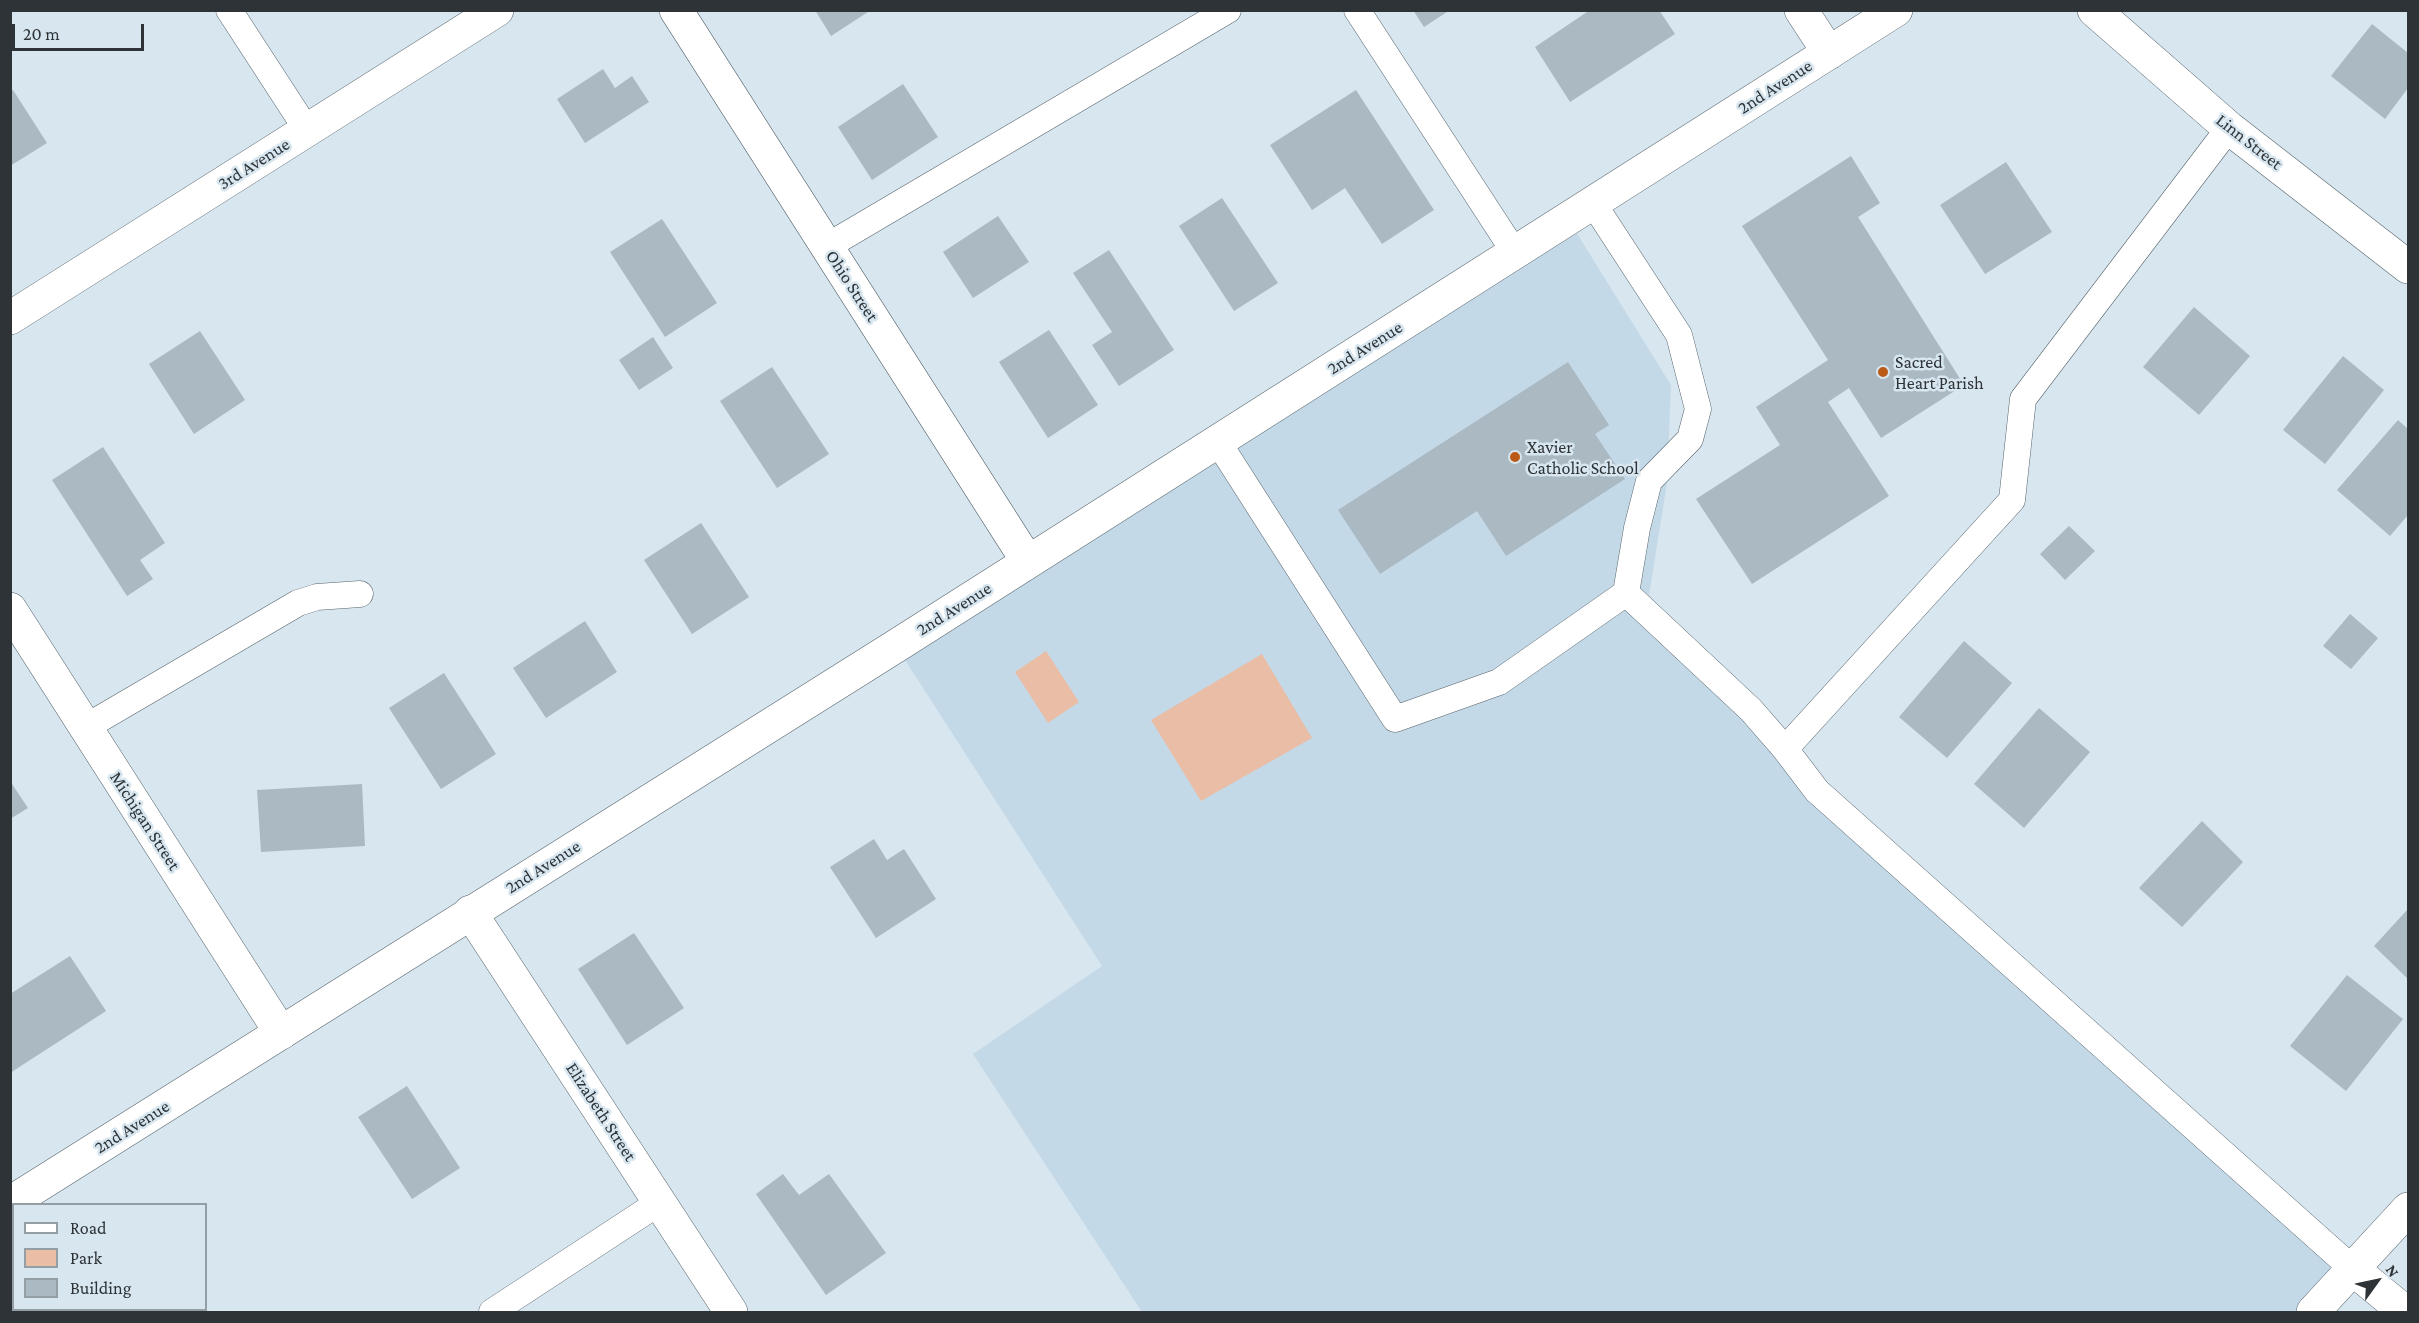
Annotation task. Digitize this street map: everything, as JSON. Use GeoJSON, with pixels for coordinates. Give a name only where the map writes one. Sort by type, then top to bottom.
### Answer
{"type":"FeatureCollection","features":[{"type":"Feature","properties":{"kind":"street","name":"3rd Avenue"},"geometry":{"type":"LineString","coordinates":[[10,318],[497,10]]}},
{"type":"Feature","properties":{"kind":"street","name":"Ohio Street"},"geometry":{"type":"LineString","coordinates":[[676,10],[1028,562]]}},
{"type":"Feature","properties":{"kind":"street"},"geometry":{"type":"LineString","coordinates":[[1801,10],[1829,53]]}},
{"type":"Feature","properties":{"kind":"street","name":"2nd Avenue"},"geometry":{"type":"LineString","coordinates":[[10,1203],[1218,442],[1896,10]]}},
{"type":"Feature","properties":{"kind":"street","name":"Linn Street"},"geometry":{"type":"LineString","coordinates":[[2094,10],[2229,128],[2409,267]]}},
{"type":"Feature","properties":{"kind":"street","name":"Michigan Street"},"geometry":{"type":"LineString","coordinates":[[10,609],[281,1032]]}},
{"type":"Feature","properties":{"kind":"street","name":"Elizabeth Street"},"geometry":{"type":"LineString","coordinates":[[470,912],[731,1312]]}},
{"type":"Feature","properties":{"kind":"street"},"geometry":{"type":"LineString","coordinates":[[2313,1312],[2409,1209]]}},
{"type":"Feature","properties":{"kind":"street"},"geometry":{"type":"LineString","coordinates":[[2354,1270],[2405,1312]]}},
{"type":"Feature","properties":{"kind":"lane"},"geometry":{"type":"LineString","coordinates":[[230,10],[307,130]]}},
{"type":"Feature","properties":{"kind":"lane"},"geometry":{"type":"LineString","coordinates":[[826,247],[1228,10]]}},
{"type":"Feature","properties":{"kind":"lane"},"geometry":{"type":"LineString","coordinates":[[1357,10],[1515,253]]}},
{"type":"Feature","properties":{"kind":"lane"},"geometry":{"type":"LineString","coordinates":[[1785,749],[2012,500],[2023,399],[2229,128]]}},
{"type":"Feature","properties":{"kind":"lane"},"geometry":{"type":"LineString","coordinates":[[1218,442],[1395,719],[1499,682],[1626,593],[1637,528],[1649,481],[1689,439],[1698,409],[1679,335],[1593,203]]}},
{"type":"Feature","properties":{"kind":"lane"},"geometry":{"type":"LineString","coordinates":[[1626,593],[1751,710],[1817,791],[2354,1270]]}},
{"type":"Feature","properties":{"kind":"lane"},"geometry":{"type":"LineString","coordinates":[[86,728],[298,603],[317,597],[360,594]]}},
{"type":"Feature","properties":{"kind":"lane"},"geometry":{"type":"LineString","coordinates":[[492,1312],[660,1202]]}},
{"type":"Feature","properties":{"kind":"shaded area"},"geometry":{"type":"Polygon","coordinates":[[[1568,219],[1671,385],[1667,483],[1649,595],[1785,749],[2354,1270],[2313,1312],[1142,1312],[973,1054],[1102,966],[896,646],[1568,219]]]}},
{"type":"Feature","properties":{"kind":"green space"},"geometry":{"type":"Polygon","coordinates":[[[1046,651],[1079,702],[1048,723],[1015,672],[1046,651]]]}},
{"type":"Feature","properties":{"kind":"green space"},"geometry":{"type":"Polygon","coordinates":[[[1262,654],[1312,738],[1201,801],[1151,720],[1262,654]]]}},
{"type":"Feature","properties":{"kind":"building"},"geometry":{"type":"Polygon","coordinates":[[[815,10],[871,10],[831,36],[815,10]]]}},
{"type":"Feature","properties":{"kind":"building"},"geometry":{"type":"Polygon","coordinates":[[[1413,10],[1450,10],[1424,27],[1413,10]]]}},
{"type":"Feature","properties":{"kind":"building"},"geometry":{"type":"Polygon","coordinates":[[[1590,10],[1659,10],[1675,34],[1570,102],[1535,47],[1590,10]]]}},
{"type":"Feature","properties":{"kind":"building"},"geometry":{"type":"Polygon","coordinates":[[[2372,24],[2408,53],[2408,88],[2385,119],[2331,76],[2372,24]]]}},
{"type":"Feature","properties":{"kind":"building"},"geometry":{"type":"Polygon","coordinates":[[[603,69],[615,88],[632,76],[649,102],[585,143],[557,99],[603,69]]]}},
{"type":"Feature","properties":{"kind":"building"},"geometry":{"type":"Polygon","coordinates":[[[903,84],[938,137],[872,180],[838,127],[903,84]]]}},
{"type":"Feature","properties":{"kind":"building"},"geometry":{"type":"Polygon","coordinates":[[[13,90],[47,143],[10,166],[10,91],[13,90]]]}},
{"type":"Feature","properties":{"kind":"building"},"geometry":{"type":"Polygon","coordinates":[[[1356,90],[1434,210],[1382,244],[1345,188],[1312,210],[1270,145],[1356,90]]]}},
{"type":"Feature","properties":{"kind":"building","name":"Sacred Heart Parish"},"geometry":{"type":"Polygon","coordinates":[[[1851,156],[1880,203],[1858,217],[1964,385],[1881,438],[1849,388],[1828,402],[1889,496],[1752,584],[1696,499],[1780,445],[1756,407],[1828,360],[1742,226],[1851,156]]]}},
{"type":"Feature","properties":{"kind":"building"},"geometry":{"type":"Polygon","coordinates":[[[2006,162],[2052,232],[1985,274],[1940,205],[2006,162]]]}},
{"type":"Feature","properties":{"kind":"building"},"geometry":{"type":"Polygon","coordinates":[[[1222,198],[1278,283],[1234,311],[1179,226],[1222,198]]]}},
{"type":"Feature","properties":{"kind":"building"},"geometry":{"type":"Polygon","coordinates":[[[998,216],[1029,262],[973,298],[943,252],[998,216]]]}},
{"type":"Feature","properties":{"kind":"building"},"geometry":{"type":"Polygon","coordinates":[[[662,219],[717,303],[665,337],[610,252],[662,219]]]}},
{"type":"Feature","properties":{"kind":"building"},"geometry":{"type":"Polygon","coordinates":[[[1109,250],[1174,350],[1119,386],[1092,345],[1112,332],[1073,273],[1109,250]]]}},
{"type":"Feature","properties":{"kind":"building"},"geometry":{"type":"Polygon","coordinates":[[[2194,307],[2250,356],[2199,415],[2143,367],[2194,307]]]}},
{"type":"Feature","properties":{"kind":"building"},"geometry":{"type":"Polygon","coordinates":[[[1049,330],[1098,405],[1048,438],[999,362],[1049,330]]]}},
{"type":"Feature","properties":{"kind":"building"},"geometry":{"type":"Polygon","coordinates":[[[200,331],[245,400],[194,434],[149,364],[200,331]]]}},
{"type":"Feature","properties":{"kind":"building"},"geometry":{"type":"Polygon","coordinates":[[[653,337],[673,368],[639,390],[619,360],[653,337]]]}},
{"type":"Feature","properties":{"kind":"building"},"geometry":{"type":"Polygon","coordinates":[[[2343,356],[2384,390],[2325,464],[2283,430],[2343,356]]]}},
{"type":"Feature","properties":{"kind":"building","name":"Xavier Catholic School"},"geometry":{"type":"Polygon","coordinates":[[[1568,362],[1609,425],[1595,434],[1625,479],[1506,556],[1477,511],[1380,574],[1338,510],[1568,362]]]}},
{"type":"Feature","properties":{"kind":"building"},"geometry":{"type":"Polygon","coordinates":[[[772,367],[829,454],[777,488],[720,401],[772,367]]]}},
{"type":"Feature","properties":{"kind":"building"},"geometry":{"type":"Polygon","coordinates":[[[2398,420],[2408,429],[2408,515],[2390,536],[2337,490],[2398,420]]]}},
{"type":"Feature","properties":{"kind":"building"},"geometry":{"type":"Polygon","coordinates":[[[103,447],[165,543],[140,560],[153,579],[127,596],[52,480],[103,447]]]}},
{"type":"Feature","properties":{"kind":"building"},"geometry":{"type":"Polygon","coordinates":[[[701,523],[749,597],[692,634],[644,560],[701,523]]]}},
{"type":"Feature","properties":{"kind":"building"},"geometry":{"type":"Polygon","coordinates":[[[2069,526],[2095,551],[2065,580],[2040,554],[2069,526]]]}},
{"type":"Feature","properties":{"kind":"building"},"geometry":{"type":"Polygon","coordinates":[[[2350,614],[2378,638],[2351,669],[2323,646],[2350,614]]]}},
{"type":"Feature","properties":{"kind":"building"},"geometry":{"type":"Polygon","coordinates":[[[585,621],[617,672],[546,718],[513,668],[585,621]]]}},
{"type":"Feature","properties":{"kind":"building"},"geometry":{"type":"Polygon","coordinates":[[[1964,641],[2012,683],[1947,758],[1899,717],[1964,641]]]}},
{"type":"Feature","properties":{"kind":"building"},"geometry":{"type":"Polygon","coordinates":[[[444,673],[496,754],[441,789],[389,708],[444,673]]]}},
{"type":"Feature","properties":{"kind":"building"},"geometry":{"type":"Polygon","coordinates":[[[2039,708],[2090,752],[2024,828],[1974,784],[2039,708]]]}},
{"type":"Feature","properties":{"kind":"building"},"geometry":{"type":"Polygon","coordinates":[[[10,781],[28,808],[10,819],[10,781]]]}},
{"type":"Feature","properties":{"kind":"building"},"geometry":{"type":"Polygon","coordinates":[[[362,784],[365,846],[261,852],[257,790],[362,784]]]}},
{"type":"Feature","properties":{"kind":"building"},"geometry":{"type":"Polygon","coordinates":[[[2202,821],[2243,862],[2182,927],[2139,888],[2202,821]]]}},
{"type":"Feature","properties":{"kind":"building"},"geometry":{"type":"Polygon","coordinates":[[[874,839],[887,860],[904,849],[936,899],[876,938],[830,867],[874,839]]]}},
{"type":"Feature","properties":{"kind":"building"},"geometry":{"type":"Polygon","coordinates":[[[2408,909],[2408,979],[2374,946],[2408,909]]]}},
{"type":"Feature","properties":{"kind":"building"},"geometry":{"type":"Polygon","coordinates":[[[634,933],[684,1008],[627,1045],[578,969],[634,933]]]}},
{"type":"Feature","properties":{"kind":"building"},"geometry":{"type":"Polygon","coordinates":[[[70,956],[106,1011],[10,1073],[10,994],[70,956]]]}},
{"type":"Feature","properties":{"kind":"building"},"geometry":{"type":"Polygon","coordinates":[[[2347,975],[2403,1019],[2346,1091],[2290,1046],[2347,975]]]}},
{"type":"Feature","properties":{"kind":"building"},"geometry":{"type":"Polygon","coordinates":[[[407,1086],[460,1168],[412,1199],[358,1117],[407,1086]]]}},
{"type":"Feature","properties":{"kind":"building"},"geometry":{"type":"Polygon","coordinates":[[[783,1174],[799,1195],[829,1174],[886,1253],[826,1295],[756,1194],[783,1174]]]}},
{"type":"Feature","properties":{"kind":"building"},"geometry":{"type":"Polygon","coordinates":[[[126,1311],[194,1312],[127,1312],[126,1311]]]}},
{"type":"Feature","properties":{"kind":"place","name":"Sacred Heart Parish"},"geometry":{"type":"Point","coordinates":[1883,372]}},
{"type":"Feature","properties":{"kind":"place","name":"Xavier Catholic School"},"geometry":{"type":"Point","coordinates":[1515,457]}}]}
